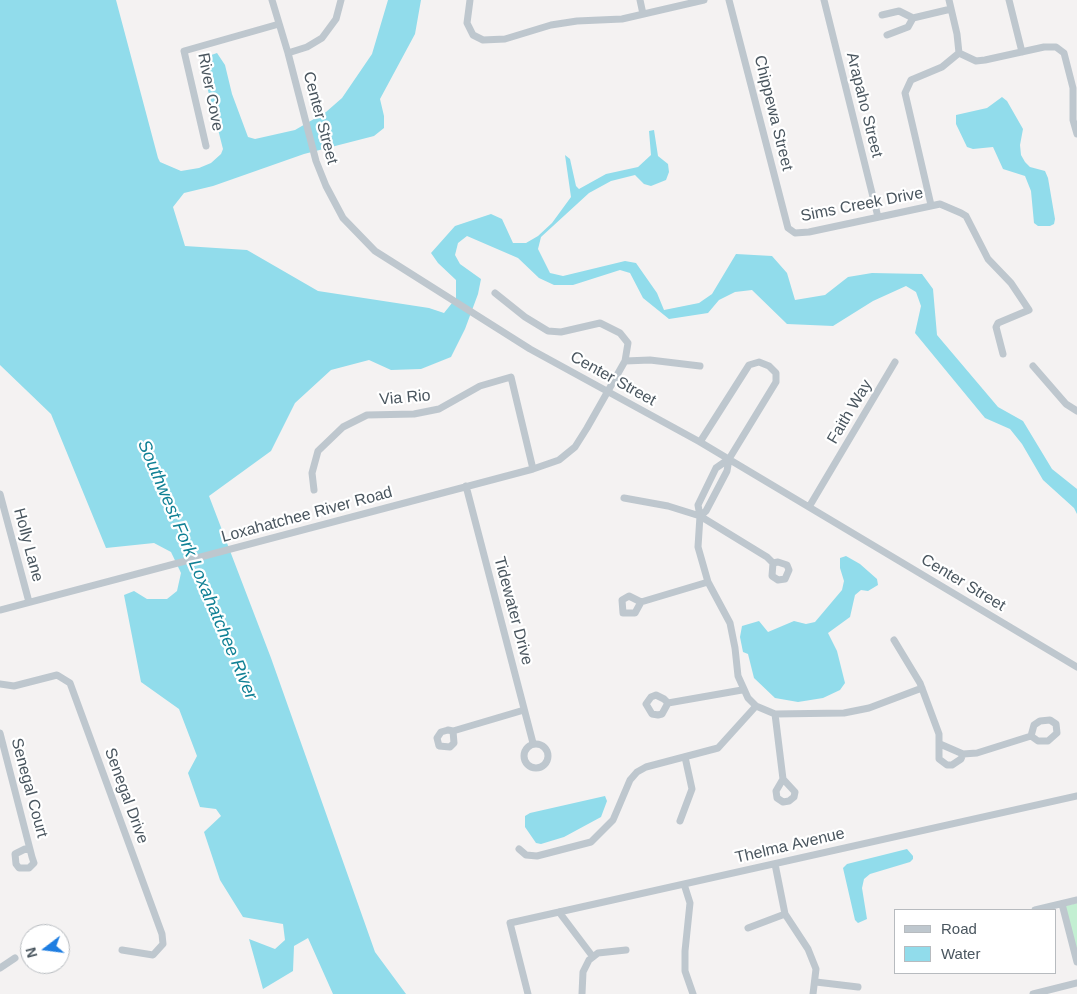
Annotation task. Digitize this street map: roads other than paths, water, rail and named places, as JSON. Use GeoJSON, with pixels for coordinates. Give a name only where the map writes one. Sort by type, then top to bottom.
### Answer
{"type":"FeatureCollection","features":[{"type":"Feature","properties":{"kind":"street","name":"Center Street"},"geometry":{"type":"LineString","coordinates":[[272,0],[314,154],[326,186],[343,218],[375,250],[530,349],[700,442],[1077,667]]}},
{"type":"Feature","properties":{"kind":"street"},"geometry":{"type":"LineString","coordinates":[[288,53],[307,47],[322,38],[336,19],[341,0]]}},
{"type":"Feature","properties":{"kind":"street"},"geometry":{"type":"LineString","coordinates":[[470,0],[467,23],[473,35],[483,40],[504,39],[550,25],[585,20],[622,19],[704,0]]}},
{"type":"Feature","properties":{"kind":"street"},"geometry":{"type":"LineString","coordinates":[[640,0],[643,14]]}},
{"type":"Feature","properties":{"kind":"street","name":"Chippewa Street"},"geometry":{"type":"LineString","coordinates":[[730,0],[785,222],[792,230]]}},
{"type":"Feature","properties":{"kind":"street","name":"Arapaho Street"},"geometry":{"type":"LineString","coordinates":[[824,0],[878,217]]}},
{"type":"Feature","properties":{"kind":"street"},"geometry":{"type":"LineString","coordinates":[[949,0],[959,53]]}},
{"type":"Feature","properties":{"kind":"street"},"geometry":{"type":"LineString","coordinates":[[1009,0],[1022,52]]}},
{"type":"Feature","properties":{"kind":"street"},"geometry":{"type":"LineString","coordinates":[[882,15],[899,11],[913,18],[951,9]]}},
{"type":"Feature","properties":{"kind":"street"},"geometry":{"type":"LineString","coordinates":[[887,35],[908,27],[913,18]]}},
{"type":"Feature","properties":{"kind":"street","name":"River Cove"},"geometry":{"type":"LineString","coordinates":[[206,146],[184,51],[279,24]]}},
{"type":"Feature","properties":{"kind":"street"},"geometry":{"type":"LineString","coordinates":[[959,53],[976,61],[1050,46],[1056,47],[1064,53],[1073,88],[1073,120],[1077,134]]}},
{"type":"Feature","properties":{"kind":"street"},"geometry":{"type":"LineString","coordinates":[[931,205],[905,93],[911,80],[942,67],[959,53]]}},
{"type":"Feature","properties":{"kind":"street","name":"Sims Creek Drive"},"geometry":{"type":"LineString","coordinates":[[792,230],[795,233],[809,232],[931,205],[947,206],[966,216],[988,259],[1016,290],[1029,310],[998,323],[996,327],[1003,354]]}},
{"type":"Feature","properties":{"kind":"street"},"geometry":{"type":"LineString","coordinates":[[495,293],[525,317],[548,331],[561,332],[600,323],[620,333],[628,343],[625,361],[650,360],[700,366]]}},
{"type":"Feature","properties":{"kind":"street","name":"Loxahatchee River Road"},"geometry":{"type":"LineString","coordinates":[[0,610],[533,469],[559,460],[575,447],[625,361]]}},
{"type":"Feature","properties":{"kind":"street"},"geometry":{"type":"LineString","coordinates":[[700,442],[749,366],[760,362],[776,372],[776,382],[729,459],[727,471],[706,511],[700,516]]}},
{"type":"Feature","properties":{"kind":"street","name":"Faith Way"},"geometry":{"type":"LineString","coordinates":[[809,506],[895,362]]}},
{"type":"Feature","properties":{"kind":"street"},"geometry":{"type":"LineString","coordinates":[[1033,366],[1066,404],[1077,411]]}},
{"type":"Feature","properties":{"kind":"street","name":"Via Rio"},"geometry":{"type":"LineString","coordinates":[[314,490],[312,473],[318,451],[343,427],[367,415],[414,414],[439,409],[480,386],[511,377],[533,469]]}},
{"type":"Feature","properties":{"kind":"street"},"geometry":{"type":"LineString","coordinates":[[729,459],[716,468],[707,483],[698,506],[700,516],[698,547],[708,582],[730,623],[742,690],[756,706],[775,714],[860,711],[922,688]]}},
{"type":"Feature","properties":{"kind":"street","name":"Tidewater Drive"},"geometry":{"type":"LineString","coordinates":[[466,486],[533,743]]}},
{"type":"Feature","properties":{"kind":"street","name":"Holly Lane"},"geometry":{"type":"LineString","coordinates":[[0,494],[29,602]]}},
{"type":"Feature","properties":{"kind":"street"},"geometry":{"type":"LineString","coordinates":[[624,498],[668,506],[700,516],[762,554],[773,563]]}},
{"type":"Feature","properties":{"kind":"street"},"geometry":{"type":"LineString","coordinates":[[641,602],[708,582]]}},
{"type":"Feature","properties":{"kind":"street"},"geometry":{"type":"LineString","coordinates":[[894,640],[922,688],[939,734],[939,758],[947,764],[957,763],[963,754]]}},
{"type":"Feature","properties":{"kind":"street","name":"Senegal Drive"},"geometry":{"type":"LineString","coordinates":[[0,684],[14,686],[57,675],[70,683],[163,939],[160,949],[153,955],[122,950]]}},
{"type":"Feature","properties":{"kind":"street"},"geometry":{"type":"LineString","coordinates":[[668,703],[742,690]]}},
{"type":"Feature","properties":{"kind":"street"},"geometry":{"type":"LineString","coordinates":[[519,849],[526,855],[537,856],[591,842],[613,820],[630,780],[637,772],[646,767],[718,748],[756,706]]}},
{"type":"Feature","properties":{"kind":"street"},"geometry":{"type":"LineString","coordinates":[[453,730],[524,710]]}},
{"type":"Feature","properties":{"kind":"street"},"geometry":{"type":"LineString","coordinates":[[775,714],[783,779]]}},
{"type":"Feature","properties":{"kind":"street","name":"Senegal Court"},"geometry":{"type":"LineString","coordinates":[[0,733],[30,850]]}},
{"type":"Feature","properties":{"kind":"street"},"geometry":{"type":"LineString","coordinates":[[940,744],[963,754],[977,753],[1031,736]]}},
{"type":"Feature","properties":{"kind":"street"},"geometry":{"type":"LineString","coordinates":[[680,821],[692,789],[685,757]]}},
{"type":"Feature","properties":{"kind":"street","name":"Thelma Avenue"},"geometry":{"type":"LineString","coordinates":[[528,994],[510,923],[1077,796]]}},
{"type":"Feature","properties":{"kind":"street"},"geometry":{"type":"LineString","coordinates":[[775,864],[785,914],[808,949],[816,969],[816,982],[813,994]]}},
{"type":"Feature","properties":{"kind":"street"},"geometry":{"type":"LineString","coordinates":[[684,884],[690,903],[685,971],[693,994]]}},
{"type":"Feature","properties":{"kind":"street"},"geometry":{"type":"LineString","coordinates":[[1040,909],[1077,900]]}},
{"type":"Feature","properties":{"kind":"street"},"geometry":{"type":"LineString","coordinates":[[1062,904],[1077,962]]}},
{"type":"Feature","properties":{"kind":"street"},"geometry":{"type":"LineString","coordinates":[[559,912],[593,957]]}},
{"type":"Feature","properties":{"kind":"street"},"geometry":{"type":"LineString","coordinates":[[748,928],[785,914]]}},
{"type":"Feature","properties":{"kind":"street"},"geometry":{"type":"LineString","coordinates":[[582,994],[584,972],[593,957],[598,953],[626,950]]}},
{"type":"Feature","properties":{"kind":"street"},"geometry":{"type":"LineString","coordinates":[[0,968],[15,958]]}},
{"type":"Feature","properties":{"kind":"street"},"geometry":{"type":"LineString","coordinates":[[816,982],[858,987]]}},
{"type":"Feature","properties":{"kind":"street"},"geometry":{"type":"LineString","coordinates":[[1033,994],[1077,983]]}},
{"type":"Feature","properties":{"kind":"water","name":"Southwest Fork Loxahatchee River"},"geometry":{"type":"Polygon","coordinates":[[[0,0],[116,0],[158,158],[160,162],[181,171],[199,168],[211,163],[221,154],[223,149],[200,59],[217,53],[225,65],[232,94],[248,137],[255,139],[295,130],[326,112],[342,98],[372,54],[388,0],[421,0],[415,34],[380,99],[384,116],[384,128],[374,136],[304,154],[213,186],[184,193],[173,207],[185,246],[247,250],[318,291],[429,308],[444,313],[456,298],[456,280],[438,263],[431,253],[455,226],[491,214],[502,219],[513,243],[526,243],[538,236],[552,223],[571,197],[565,155],[570,159],[576,186],[579,189],[606,174],[638,167],[651,155],[649,131],[654,130],[658,156],[668,164],[669,172],[666,180],[651,186],[644,184],[635,175],[611,181],[589,193],[541,237],[538,249],[550,273],[563,276],[625,261],[636,263],[657,293],[664,310],[699,303],[712,294],[736,254],[772,256],[787,273],[795,300],[825,295],[848,277],[872,273],[922,274],[933,289],[937,335],[998,407],[1023,421],[1052,469],[1077,489],[1077,514],[1074,508],[1043,480],[1022,444],[1010,429],[985,418],[915,333],[921,306],[916,292],[906,286],[873,301],[833,326],[787,324],[752,290],[735,292],[719,300],[708,313],[669,319],[643,298],[630,273],[620,270],[573,285],[554,285],[539,278],[518,258],[467,236],[458,243],[455,255],[460,264],[481,279],[478,294],[465,329],[451,357],[421,369],[391,370],[369,360],[331,370],[295,403],[271,451],[209,496],[271,658],[375,952],[406,994],[333,994],[308,938],[294,946],[293,971],[263,989],[249,939],[275,949],[285,940],[283,924],[243,917],[220,880],[204,832],[221,816],[216,809],[200,807],[188,773],[197,756],[179,709],[141,682],[124,595],[134,591],[147,599],[167,599],[177,591],[181,573],[171,552],[154,543],[106,548],[51,414],[0,365],[0,0]]]}},
{"type":"Feature","properties":{"kind":"water"},"geometry":{"type":"Polygon","coordinates":[[[1002,97],[1007,101],[1023,129],[1020,145],[1021,155],[1030,167],[1045,171],[1048,178],[1055,219],[1054,224],[1050,226],[1038,226],[1034,223],[1031,191],[1025,176],[1003,169],[993,147],[973,149],[967,147],[956,124],[956,115],[987,108],[1002,97]]]}},
{"type":"Feature","properties":{"kind":"water"},"geometry":{"type":"Polygon","coordinates":[[[846,556],[860,564],[877,579],[878,585],[868,591],[861,590],[855,595],[850,617],[828,633],[837,651],[845,683],[840,690],[823,698],[798,702],[775,698],[754,678],[748,654],[743,652],[740,637],[742,626],[759,621],[768,632],[794,621],[806,624],[815,622],[842,590],[844,581],[840,568],[840,558],[846,556]]]}},
{"type":"Feature","properties":{"kind":"water"},"geometry":{"type":"Polygon","coordinates":[[[605,796],[607,801],[601,817],[564,837],[541,844],[536,843],[525,827],[525,816],[530,813],[605,796]]]}},
{"type":"Feature","properties":{"kind":"water"},"geometry":{"type":"Polygon","coordinates":[[[907,849],[913,856],[910,862],[870,874],[864,879],[862,888],[867,919],[858,923],[855,920],[843,868],[847,864],[907,849]]]}}]}
